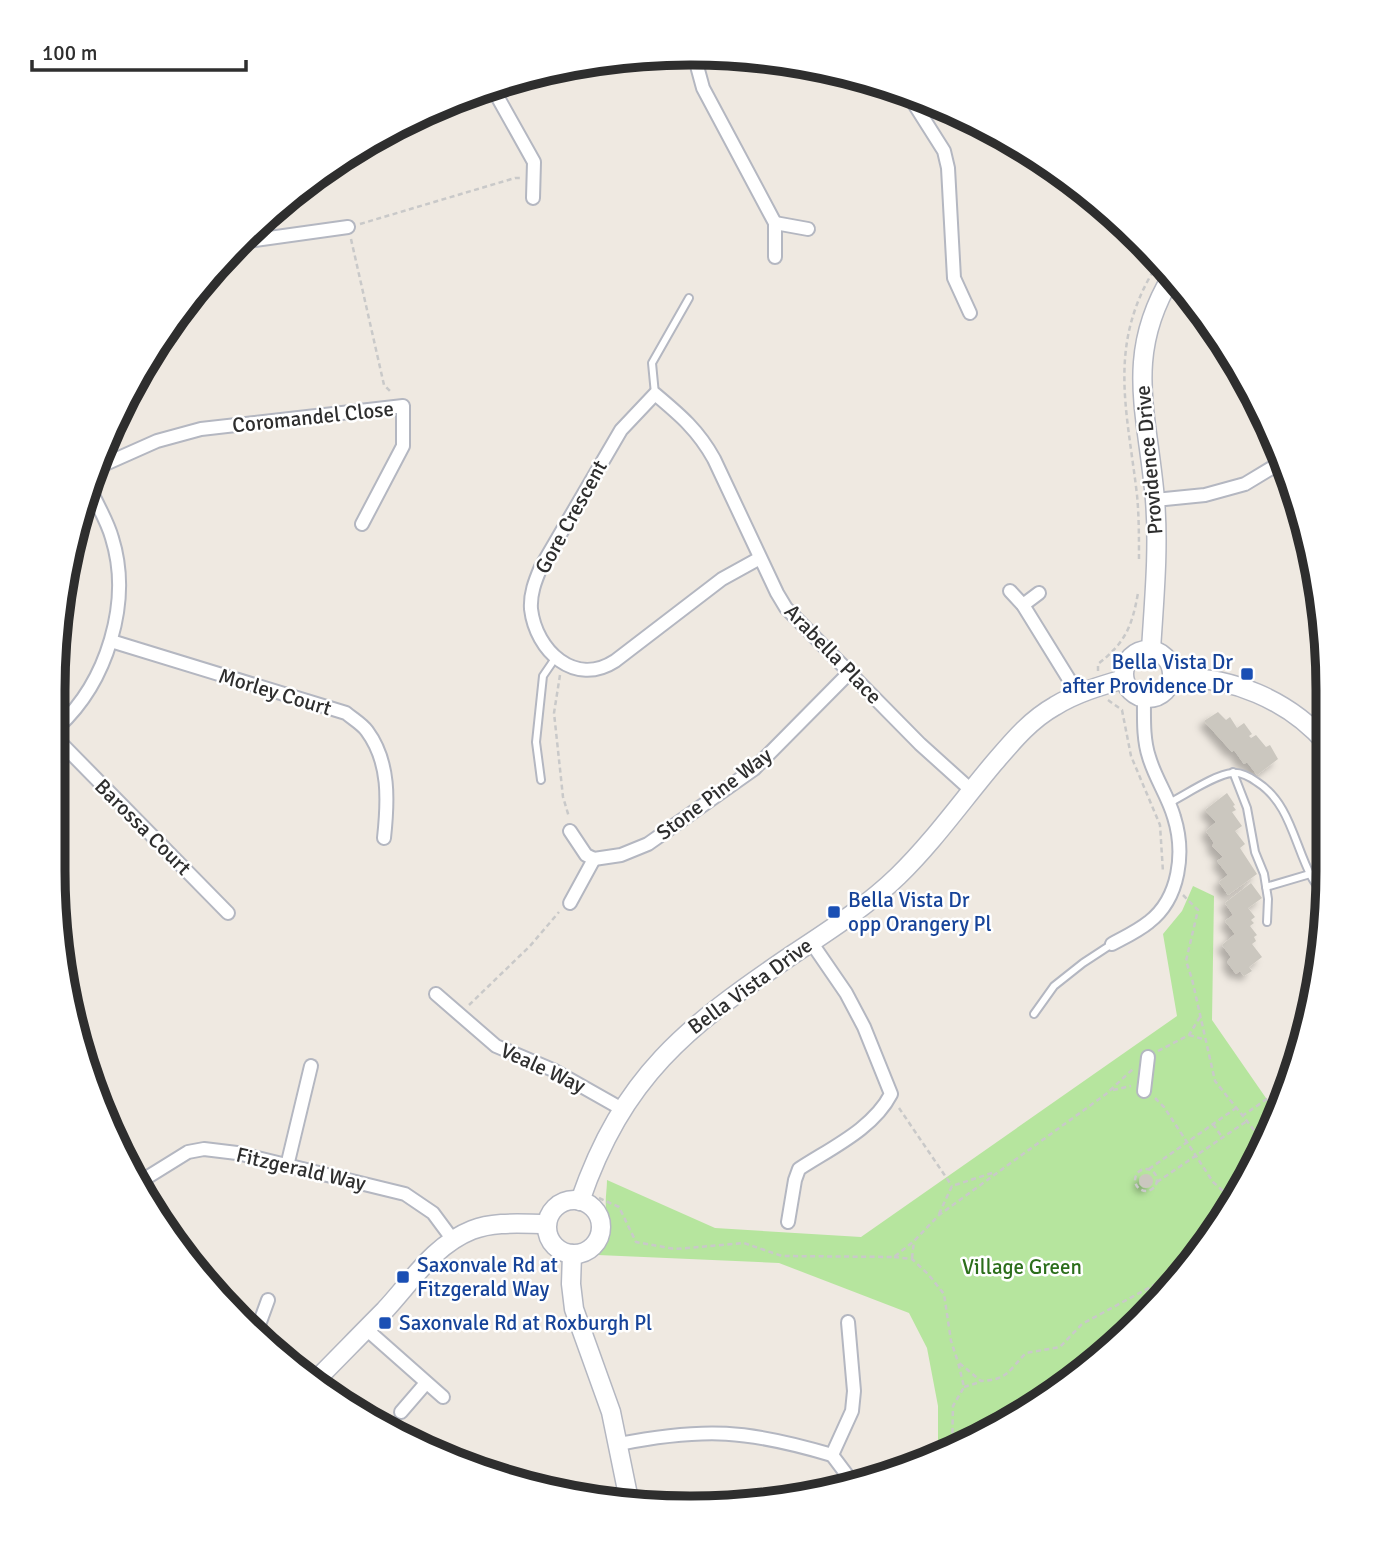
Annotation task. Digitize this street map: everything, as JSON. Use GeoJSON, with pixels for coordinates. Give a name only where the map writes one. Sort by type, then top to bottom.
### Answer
{"type":"FeatureCollection","features":[{"type":"Feature","properties":{"kind":"street"},"geometry":{"type":"LineString","coordinates":[[697,65],[703,88],[775,223],[775,257]]}},
{"type":"Feature","properties":{"kind":"street"},"geometry":{"type":"LineString","coordinates":[[497,96],[534,162],[533,198]]}},
{"type":"Feature","properties":{"kind":"street"},"geometry":{"type":"LineString","coordinates":[[916,107],[944,151],[948,168],[954,278],[970,313]]}},
{"type":"Feature","properties":{"kind":"street"},"geometry":{"type":"LineString","coordinates":[[775,223],[808,229]]}},
{"type":"Feature","properties":{"kind":"street"},"geometry":{"type":"LineString","coordinates":[[257,240],[348,227]]}},
{"type":"Feature","properties":{"kind":"street","name":"Providence Drive"},"geometry":{"type":"LineString","coordinates":[[1151,650],[1156,562],[1155,500],[1143,409],[1142,365],[1147,328],[1167,285]]}},
{"type":"Feature","properties":{"kind":"street","name":"Arabella Place"},"geometry":{"type":"LineString","coordinates":[[655,394],[687,421],[702,438],[786,608],[920,744],[971,790]]}},
{"type":"Feature","properties":{"kind":"street","name":"Gore Crescent"},"geometry":{"type":"LineString","coordinates":[[559,660],[548,648],[534,621],[531,601],[536,579],[621,430],[655,394]]}},
{"type":"Feature","properties":{"kind":"street","name":"Coromandel Close"},"geometry":{"type":"LineString","coordinates":[[108,463],[157,441],[201,429],[403,406],[403,446],[362,524]]}},
{"type":"Feature","properties":{"kind":"street"},"geometry":{"type":"LineString","coordinates":[[1155,500],[1205,495],[1245,484],[1275,466]]}},
{"type":"Feature","properties":{"kind":"street"},"geometry":{"type":"LineString","coordinates":[[65,720],[82,702],[93,685],[111,641],[120,579],[112,538],[95,500]]}},
{"type":"Feature","properties":{"kind":"street"},"geometry":{"type":"LineString","coordinates":[[559,660],[580,670],[600,670],[608,666],[722,579],[760,558]]}},
{"type":"Feature","properties":{"kind":"street"},"geometry":{"type":"LineString","coordinates":[[1010,591],[1023,605],[1078,694]]}},
{"type":"Feature","properties":{"kind":"street"},"geometry":{"type":"LineString","coordinates":[[1023,605],[1039,593]]}},
{"type":"Feature","properties":{"kind":"street","name":"Morley Court"},"geometry":{"type":"LineString","coordinates":[[111,641],[346,713],[366,729],[381,757],[388,801],[384,838]]}},
{"type":"Feature","properties":{"kind":"street"},"geometry":{"type":"LineString","coordinates":[[1151,650],[1166,657],[1172,678],[1168,688],[1160,695],[1144,698],[1129,690],[1124,679],[1124,669],[1132,656],[1151,650]]}},
{"type":"Feature","properties":{"kind":"street","name":"Stone Pine Way"},"geometry":{"type":"LineString","coordinates":[[594,859],[621,855],[648,844],[738,781],[754,769],[850,673]]}},
{"type":"Feature","properties":{"kind":"street"},"geometry":{"type":"LineString","coordinates":[[1172,678],[1209,678],[1258,694],[1296,715],[1316,734]]}},
{"type":"Feature","properties":{"kind":"street","name":"Bella Vista Drive"},"geometry":{"type":"LineString","coordinates":[[581,1197],[596,1159],[622,1110],[644,1077],[683,1035],[718,1007],[863,906],[898,876],[1026,727],[1045,712],[1078,694],[1124,679]]}},
{"type":"Feature","properties":{"kind":"street"},"geometry":{"type":"LineString","coordinates":[[1112,944],[1150,921],[1162,909],[1177,874],[1179,854],[1175,818],[1149,757],[1145,738],[1144,698]]}},
{"type":"Feature","properties":{"kind":"street","name":"Barossa Court"},"geometry":{"type":"LineString","coordinates":[[65,747],[228,913]]}},
{"type":"Feature","properties":{"kind":"street"},"geometry":{"type":"LineString","coordinates":[[570,831],[586,855],[594,859],[570,903]]}},
{"type":"Feature","properties":{"kind":"street"},"geometry":{"type":"LineString","coordinates":[[788,1222],[799,1169],[869,1122],[883,1108],[891,1094],[852,1004],[811,942]]}},
{"type":"Feature","properties":{"kind":"street","name":"Veale Way"},"geometry":{"type":"LineString","coordinates":[[436,994],[496,1046],[553,1070],[622,1110]]}},
{"type":"Feature","properties":{"kind":"street"},"geometry":{"type":"LineString","coordinates":[[1144,1091],[1148,1057]]}},
{"type":"Feature","properties":{"kind":"street"},"geometry":{"type":"LineString","coordinates":[[287,1166],[311,1066]]}},
{"type":"Feature","properties":{"kind":"street","name":"Fitzgerald Way"},"geometry":{"type":"LineString","coordinates":[[146,1178],[177,1158],[197,1150],[237,1153],[405,1194],[433,1213],[453,1240]]}},
{"type":"Feature","properties":{"kind":"street"},"geometry":{"type":"LineString","coordinates":[[581,1197],[595,1211],[600,1230],[591,1248],[580,1254],[572,1254],[561,1251],[552,1244],[547,1224],[558,1206],[581,1197]]}},
{"type":"Feature","properties":{"kind":"street"},"geometry":{"type":"LineString","coordinates":[[321,1375],[427,1263],[453,1240],[490,1226],[547,1224]]}},
{"type":"Feature","properties":{"kind":"street"},"geometry":{"type":"LineString","coordinates":[[572,1254],[574,1309],[601,1381],[619,1444],[628,1493]]}},
{"type":"Feature","properties":{"kind":"street"},"geometry":{"type":"LineString","coordinates":[[259,1324],[268,1300]]}},
{"type":"Feature","properties":{"kind":"street"},"geometry":{"type":"LineString","coordinates":[[832,1455],[852,1411],[854,1391],[848,1322]]}},
{"type":"Feature","properties":{"kind":"street"},"geometry":{"type":"LineString","coordinates":[[365,1328],[443,1397]]}},
{"type":"Feature","properties":{"kind":"street"},"geometry":{"type":"LineString","coordinates":[[401,1412],[426,1382]]}},
{"type":"Feature","properties":{"kind":"street"},"geometry":{"type":"LineString","coordinates":[[619,1444],[660,1436],[717,1432],[756,1435],[832,1455],[848,1476]]}},
{"type":"Feature","properties":{"kind":"lane"},"geometry":{"type":"LineString","coordinates":[[655,394],[652,363],[689,298]]}},
{"type":"Feature","properties":{"kind":"lane"},"geometry":{"type":"LineString","coordinates":[[541,780],[536,742],[543,676],[559,660]]}},
{"type":"Feature","properties":{"kind":"lane"},"geometry":{"type":"LineString","coordinates":[[1169,803],[1216,777],[1233,772],[1248,776],[1269,789],[1279,803],[1316,883]]}},
{"type":"Feature","properties":{"kind":"lane"},"geometry":{"type":"LineString","coordinates":[[1233,772],[1247,808],[1255,852],[1264,874],[1267,922]]}},
{"type":"Feature","properties":{"kind":"lane"},"geometry":{"type":"LineString","coordinates":[[1266,887],[1310,874]]}},
{"type":"Feature","properties":{"kind":"lane"},"geometry":{"type":"LineString","coordinates":[[1034,1014],[1054,986],[1112,944]]}},
{"type":"Feature","properties":{"kind":"path"},"geometry":{"type":"LineString","coordinates":[[403,406],[384,385],[348,227],[515,178],[534,179]]}},
{"type":"Feature","properties":{"kind":"path"},"geometry":{"type":"LineString","coordinates":[[1139,559],[1137,497],[1123,393],[1124,366],[1134,314],[1144,285],[1154,270]]}},
{"type":"Feature","properties":{"kind":"path"},"geometry":{"type":"LineString","coordinates":[[1098,670],[1098,664],[1115,652],[1126,636],[1134,617],[1139,586]]}},
{"type":"Feature","properties":{"kind":"path"},"geometry":{"type":"LineString","coordinates":[[559,660],[554,713],[563,797],[571,824],[570,831]]}},
{"type":"Feature","properties":{"kind":"path"},"geometry":{"type":"LineString","coordinates":[[1108,702],[1122,710],[1132,756],[1160,825],[1163,878]]}},
{"type":"Feature","properties":{"kind":"path"},"geometry":{"type":"LineString","coordinates":[[1186,896],[1198,909],[1186,961],[1215,1081],[1258,1134]]}},
{"type":"Feature","properties":{"kind":"path"},"geometry":{"type":"LineString","coordinates":[[460,1015],[541,934],[561,909],[570,903]]}},
{"type":"Feature","properties":{"kind":"path"},"geometry":{"type":"LineString","coordinates":[[894,1257],[939,1215],[1054,1133],[1110,1090],[1140,1061],[1189,1035],[1200,1017]]}},
{"type":"Feature","properties":{"kind":"path"},"geometry":{"type":"LineString","coordinates":[[1189,1035],[1206,1040]]}},
{"type":"Feature","properties":{"kind":"path"},"geometry":{"type":"LineString","coordinates":[[1110,1090],[1133,1086],[1164,1107],[1213,1182],[1226,1193]]}},
{"type":"Feature","properties":{"kind":"path"},"geometry":{"type":"LineString","coordinates":[[1242,1116],[1275,1093]]}},
{"type":"Feature","properties":{"kind":"path"},"geometry":{"type":"LineString","coordinates":[[891,1094],[905,1119],[952,1186]]}},
{"type":"Feature","properties":{"kind":"path"},"geometry":{"type":"LineString","coordinates":[[1236,1108],[1149,1169],[1141,1170],[1136,1175],[1137,1186],[1143,1191],[1150,1191],[1157,1182],[1247,1121]]}},
{"type":"Feature","properties":{"kind":"path"},"geometry":{"type":"LineString","coordinates":[[1213,1124],[1222,1137]]}},
{"type":"Feature","properties":{"kind":"path"},"geometry":{"type":"LineString","coordinates":[[1149,1169],[1155,1173],[1157,1182]]}},
{"type":"Feature","properties":{"kind":"path"},"geometry":{"type":"LineString","coordinates":[[939,1215],[952,1186],[996,1172]]}},
{"type":"Feature","properties":{"kind":"path"},"geometry":{"type":"LineString","coordinates":[[581,1197],[619,1207],[636,1242],[675,1249],[744,1243],[782,1256],[912,1259],[944,1294],[951,1341],[964,1387]]}},
{"type":"Feature","properties":{"kind":"path"},"geometry":{"type":"LineString","coordinates":[[912,1259],[914,1241]]}},
{"type":"Feature","properties":{"kind":"path"},"geometry":{"type":"LineString","coordinates":[[953,1438],[953,1406],[964,1387],[981,1381],[998,1380],[1009,1373],[1026,1353],[1060,1347],[1082,1325],[1164,1279]]}},
{"type":"Feature","properties":{"kind":"path"},"geometry":{"type":"LineString","coordinates":[[958,1362],[981,1381]]}},
{"type":"Feature","properties":{"kind":"green space","name":"Village Green"},"geometry":{"type":"Polygon","coordinates":[[[1193,886],[1214,896],[1212,1020],[1271,1105],[1252,1147],[1211,1218],[1161,1283],[1103,1341],[1038,1391],[1003,1412],[938,1445],[938,1406],[927,1348],[909,1313],[779,1263],[598,1255],[607,1243],[610,1233],[606,1205],[607,1180],[715,1228],[861,1237],[1177,1016],[1163,934],[1182,911],[1193,886]]]}},
{"type":"Feature","properties":{"kind":"building"},"geometry":{"type":"Polygon","coordinates":[[[1218,712],[1226,720],[1230,717],[1237,728],[1244,723],[1252,734],[1249,736],[1251,738],[1256,735],[1266,747],[1270,745],[1278,759],[1257,775],[1204,721],[1218,712]]]}},
{"type":"Feature","properties":{"kind":"building"},"geometry":{"type":"Polygon","coordinates":[[[1227,793],[1235,805],[1233,806],[1236,810],[1232,812],[1242,826],[1235,831],[1245,844],[1240,848],[1257,874],[1228,895],[1219,882],[1228,875],[1217,861],[1223,857],[1212,846],[1214,843],[1206,831],[1216,822],[1205,810],[1227,793]]]}},
{"type":"Feature","properties":{"kind":"building"},"geometry":{"type":"Polygon","coordinates":[[[1251,883],[1262,898],[1248,908],[1255,917],[1250,926],[1257,935],[1252,944],[1262,957],[1249,967],[1252,971],[1244,976],[1240,971],[1236,974],[1227,962],[1231,957],[1222,945],[1235,934],[1225,921],[1233,915],[1225,903],[1251,883]]]}},
{"type":"Feature","properties":{"kind":"building"},"geometry":{"type":"Polygon","coordinates":[[[1146,1174],[1151,1176],[1151,1186],[1146,1188],[1141,1186],[1139,1181],[1141,1176],[1146,1174]]]}},
{"type":"Feature","properties":{"kind":"place","name":"Bella Vista Dr after Providence Dr"},"geometry":{"type":"Point","coordinates":[1247,674]}},
{"type":"Feature","properties":{"kind":"place","name":"Bella Vista Dr opp Orangery Pl"},"geometry":{"type":"Point","coordinates":[834,912]}},
{"type":"Feature","properties":{"kind":"place","name":"Saxonvale Rd at Fitzgerald Way"},"geometry":{"type":"Point","coordinates":[403,1277]}},
{"type":"Feature","properties":{"kind":"place","name":"Saxonvale Rd at Roxburgh Pl"},"geometry":{"type":"Point","coordinates":[385,1323]}}]}
